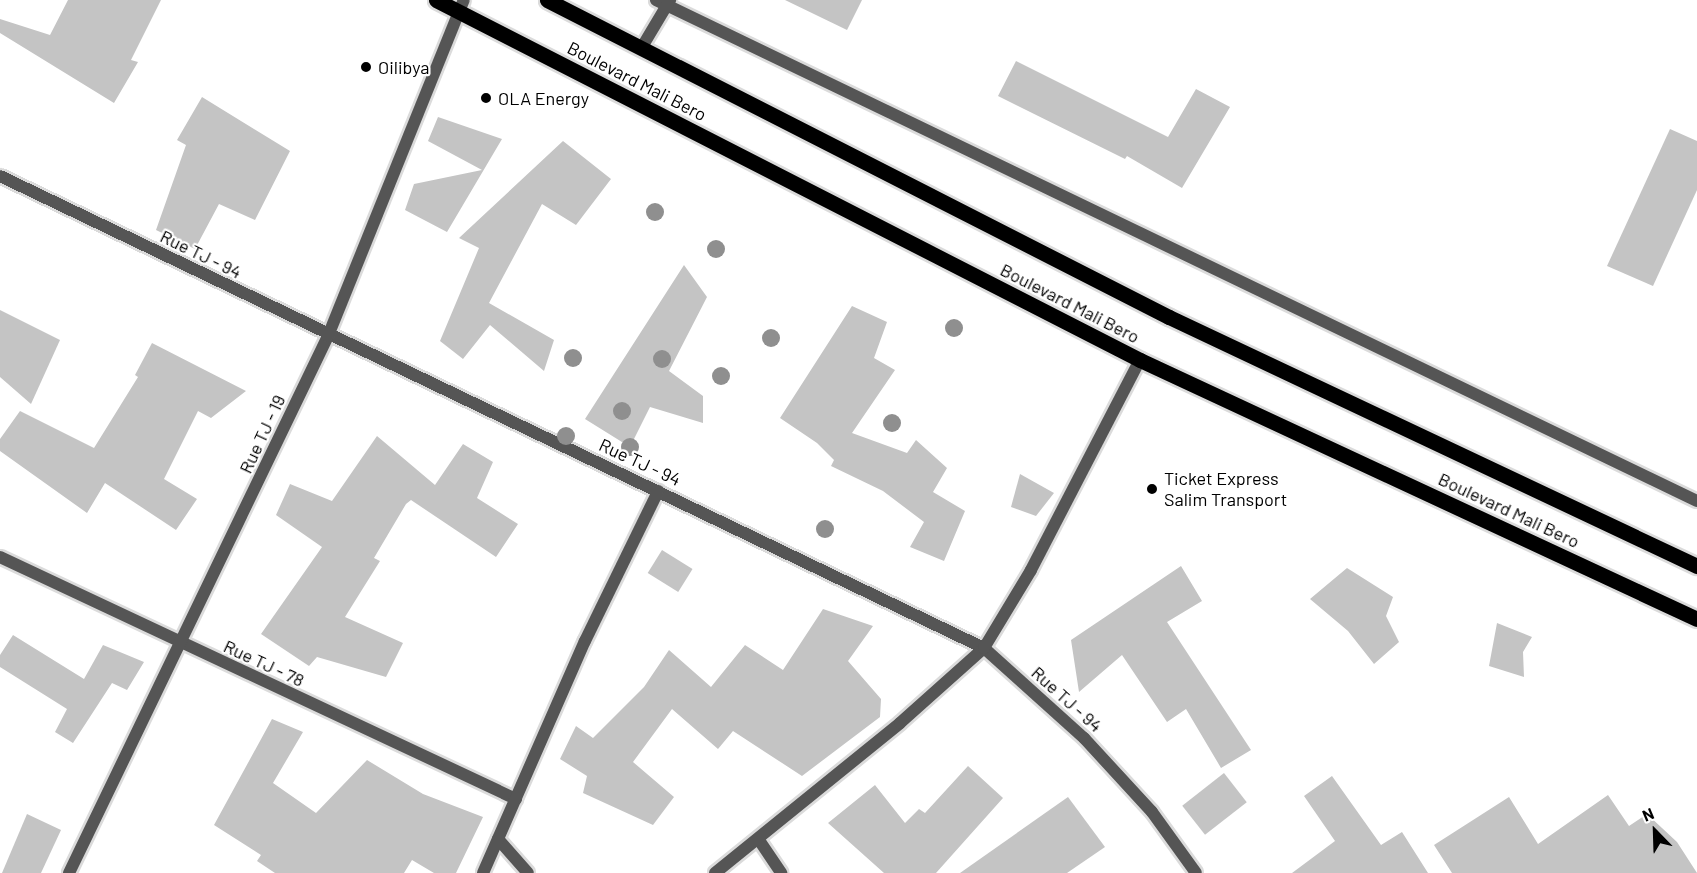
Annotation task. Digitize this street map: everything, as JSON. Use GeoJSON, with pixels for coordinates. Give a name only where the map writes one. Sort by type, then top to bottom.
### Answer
{"type":"FeatureCollection","features":[{"type":"Feature","properties":{"kind":"main road","name":"Boulevard Mali Bero"},"geometry":{"type":"LineString","coordinates":[[436,0],[462,6],[1140,360],[1697,619]]}},
{"type":"Feature","properties":{"kind":"main road","name":"Boulevard Mali Bero"},"geometry":{"type":"LineString","coordinates":[[547,0],[1169,317],[1697,566]]}},
{"type":"Feature","properties":{"kind":"street"},"geometry":{"type":"LineString","coordinates":[[642,47],[665,2],[1697,501]]}},
{"type":"Feature","properties":{"kind":"street","name":"Rue TJ - 19"},"geometry":{"type":"LineString","coordinates":[[69,873],[181,645],[328,336],[462,6]]}},
{"type":"Feature","properties":{"kind":"street","name":"Rue TJ - 94"},"geometry":{"type":"LineString","coordinates":[[0,176],[328,336],[984,648],[1084,738],[1152,812],[1196,873]]}},
{"type":"Feature","properties":{"kind":"street"},"geometry":{"type":"LineString","coordinates":[[715,873],[759,840],[984,648],[1031,570],[1140,360]]}},
{"type":"Feature","properties":{"kind":"street"},"geometry":{"type":"LineString","coordinates":[[483,873],[585,640],[658,491]]}},
{"type":"Feature","properties":{"kind":"street","name":"Rue TJ - 78"},"geometry":{"type":"LineString","coordinates":[[0,557],[181,645],[516,799]]}},
{"type":"Feature","properties":{"kind":"street"},"geometry":{"type":"LineString","coordinates":[[498,839],[528,873]]}},
{"type":"Feature","properties":{"kind":"street"},"geometry":{"type":"LineString","coordinates":[[759,840],[782,873]]}},
{"type":"Feature","properties":{"kind":"building"},"geometry":{"type":"Polygon","coordinates":[[[68,0],[161,0],[131,60],[138,62],[114,103],[0,33],[0,19],[50,35],[68,0]]]}},
{"type":"Feature","properties":{"kind":"building"},"geometry":{"type":"Polygon","coordinates":[[[785,0],[862,0],[847,30],[785,0]]]}},
{"type":"Feature","properties":{"kind":"building"},"geometry":{"type":"Polygon","coordinates":[[[1016,61],[1168,137],[1196,89],[1230,107],[1182,188],[1127,156],[1125,159],[998,96],[1016,61]]]}},
{"type":"Feature","properties":{"kind":"building"},"geometry":{"type":"Polygon","coordinates":[[[202,97],[290,151],[255,220],[219,204],[195,249],[156,230],[186,145],[177,140],[202,97]]]}},
{"type":"Feature","properties":{"kind":"building"},"geometry":{"type":"Polygon","coordinates":[[[438,117],[502,139],[447,232],[405,210],[414,184],[482,170],[428,141],[438,117]]]}},
{"type":"Feature","properties":{"kind":"building"},"geometry":{"type":"Polygon","coordinates":[[[1670,129],[1697,141],[1697,190],[1653,286],[1607,266],[1670,129]]]}},
{"type":"Feature","properties":{"kind":"building"},"geometry":{"type":"Polygon","coordinates":[[[563,141],[611,179],[576,225],[542,204],[489,303],[554,340],[544,371],[490,325],[463,359],[440,341],[479,248],[459,238],[563,141]]]}},
{"type":"Feature","properties":{"kind":"building"},"geometry":{"type":"Polygon","coordinates":[[[684,265],[707,297],[669,371],[703,396],[703,423],[650,407],[630,447],[585,419],[684,265]]]}},
{"type":"Feature","properties":{"kind":"building"},"geometry":{"type":"Polygon","coordinates":[[[852,306],[887,322],[874,358],[895,370],[852,433],[907,453],[916,440],[947,468],[933,492],[965,511],[944,561],[910,547],[924,522],[883,491],[831,466],[834,460],[817,443],[780,418],[852,306]]]}},
{"type":"Feature","properties":{"kind":"building"},"geometry":{"type":"Polygon","coordinates":[[[0,310],[60,340],[31,404],[0,377],[0,310]]]}},
{"type":"Feature","properties":{"kind":"building"},"geometry":{"type":"Polygon","coordinates":[[[152,343],[246,391],[211,418],[198,411],[164,479],[197,499],[176,530],[105,483],[87,513],[0,451],[0,439],[20,411],[94,448],[138,377],[135,375],[152,343]]]}},
{"type":"Feature","properties":{"kind":"building"},"geometry":{"type":"Polygon","coordinates":[[[377,436],[435,485],[463,444],[493,462],[477,498],[518,524],[496,557],[411,500],[406,504],[374,558],[380,561],[345,617],[403,643],[386,677],[317,657],[309,666],[261,634],[322,547],[276,515],[290,484],[332,501],[377,436]]]}},
{"type":"Feature","properties":{"kind":"building"},"geometry":{"type":"Polygon","coordinates":[[[1020,474],[1054,493],[1036,516],[1011,507],[1020,474]]]}},
{"type":"Feature","properties":{"kind":"building"},"geometry":{"type":"Polygon","coordinates":[[[662,550],[693,569],[678,592],[648,573],[662,550]]]}},
{"type":"Feature","properties":{"kind":"building"},"geometry":{"type":"Polygon","coordinates":[[[1181,566],[1202,601],[1167,622],[1251,750],[1221,768],[1186,709],[1167,722],[1122,655],[1079,692],[1071,640],[1181,566]]]}},
{"type":"Feature","properties":{"kind":"building"},"geometry":{"type":"Polygon","coordinates":[[[1347,568],[1393,597],[1386,616],[1399,642],[1374,664],[1348,631],[1310,599],[1347,568]]]}},
{"type":"Feature","properties":{"kind":"building"},"geometry":{"type":"Polygon","coordinates":[[[823,609],[873,626],[848,661],[881,699],[880,717],[802,776],[733,731],[718,749],[672,709],[633,762],[674,797],[653,825],[583,793],[587,776],[560,759],[576,726],[593,738],[644,687],[669,650],[711,687],[745,645],[783,670],[823,609]]]}},
{"type":"Feature","properties":{"kind":"building"},"geometry":{"type":"Polygon","coordinates":[[[1497,623],[1532,637],[1523,652],[1524,677],[1489,666],[1497,623]]]}},
{"type":"Feature","properties":{"kind":"building"},"geometry":{"type":"Polygon","coordinates":[[[13,635],[84,679],[103,645],[144,662],[127,690],[112,683],[73,743],[55,732],[67,709],[0,667],[0,655],[13,635]]]}},
{"type":"Feature","properties":{"kind":"building"},"geometry":{"type":"Polygon","coordinates":[[[272,719],[303,732],[273,783],[316,813],[367,760],[423,794],[483,817],[456,873],[434,873],[412,860],[404,873],[275,873],[257,861],[261,855],[214,825],[272,719]]]}},
{"type":"Feature","properties":{"kind":"building"},"geometry":{"type":"Polygon","coordinates":[[[968,766],[1003,798],[936,873],[884,873],[828,823],[875,785],[905,823],[919,809],[925,813],[968,766]]]}},
{"type":"Feature","properties":{"kind":"building"},"geometry":{"type":"Polygon","coordinates":[[[1224,773],[1247,802],[1205,835],[1182,806],[1224,773]]]}},
{"type":"Feature","properties":{"kind":"building"},"geometry":{"type":"Polygon","coordinates":[[[1332,776],[1381,845],[1402,832],[1428,873],[1292,873],[1335,841],[1304,796],[1332,776]]]}},
{"type":"Feature","properties":{"kind":"building"},"geometry":{"type":"Polygon","coordinates":[[[1608,795],[1629,826],[1647,814],[1677,842],[1697,873],[1452,873],[1434,845],[1509,797],[1538,844],[1608,795]]]}},
{"type":"Feature","properties":{"kind":"building"},"geometry":{"type":"Polygon","coordinates":[[[1068,797],[1105,847],[1067,873],[960,873],[1068,797]]]}},
{"type":"Feature","properties":{"kind":"building"},"geometry":{"type":"Polygon","coordinates":[[[27,814],[61,830],[41,873],[2,873],[27,814]]]}},
{"type":"Feature","properties":{"kind":"place","name":"Oilibya"},"geometry":{"type":"Point","coordinates":[366,67]}},
{"type":"Feature","properties":{"kind":"place","name":"OLA Energy"},"geometry":{"type":"Point","coordinates":[486,98]}},
{"type":"Feature","properties":{"kind":"place","name":"Ticket Express Salim Transport"},"geometry":{"type":"Point","coordinates":[1152,489]}}]}
